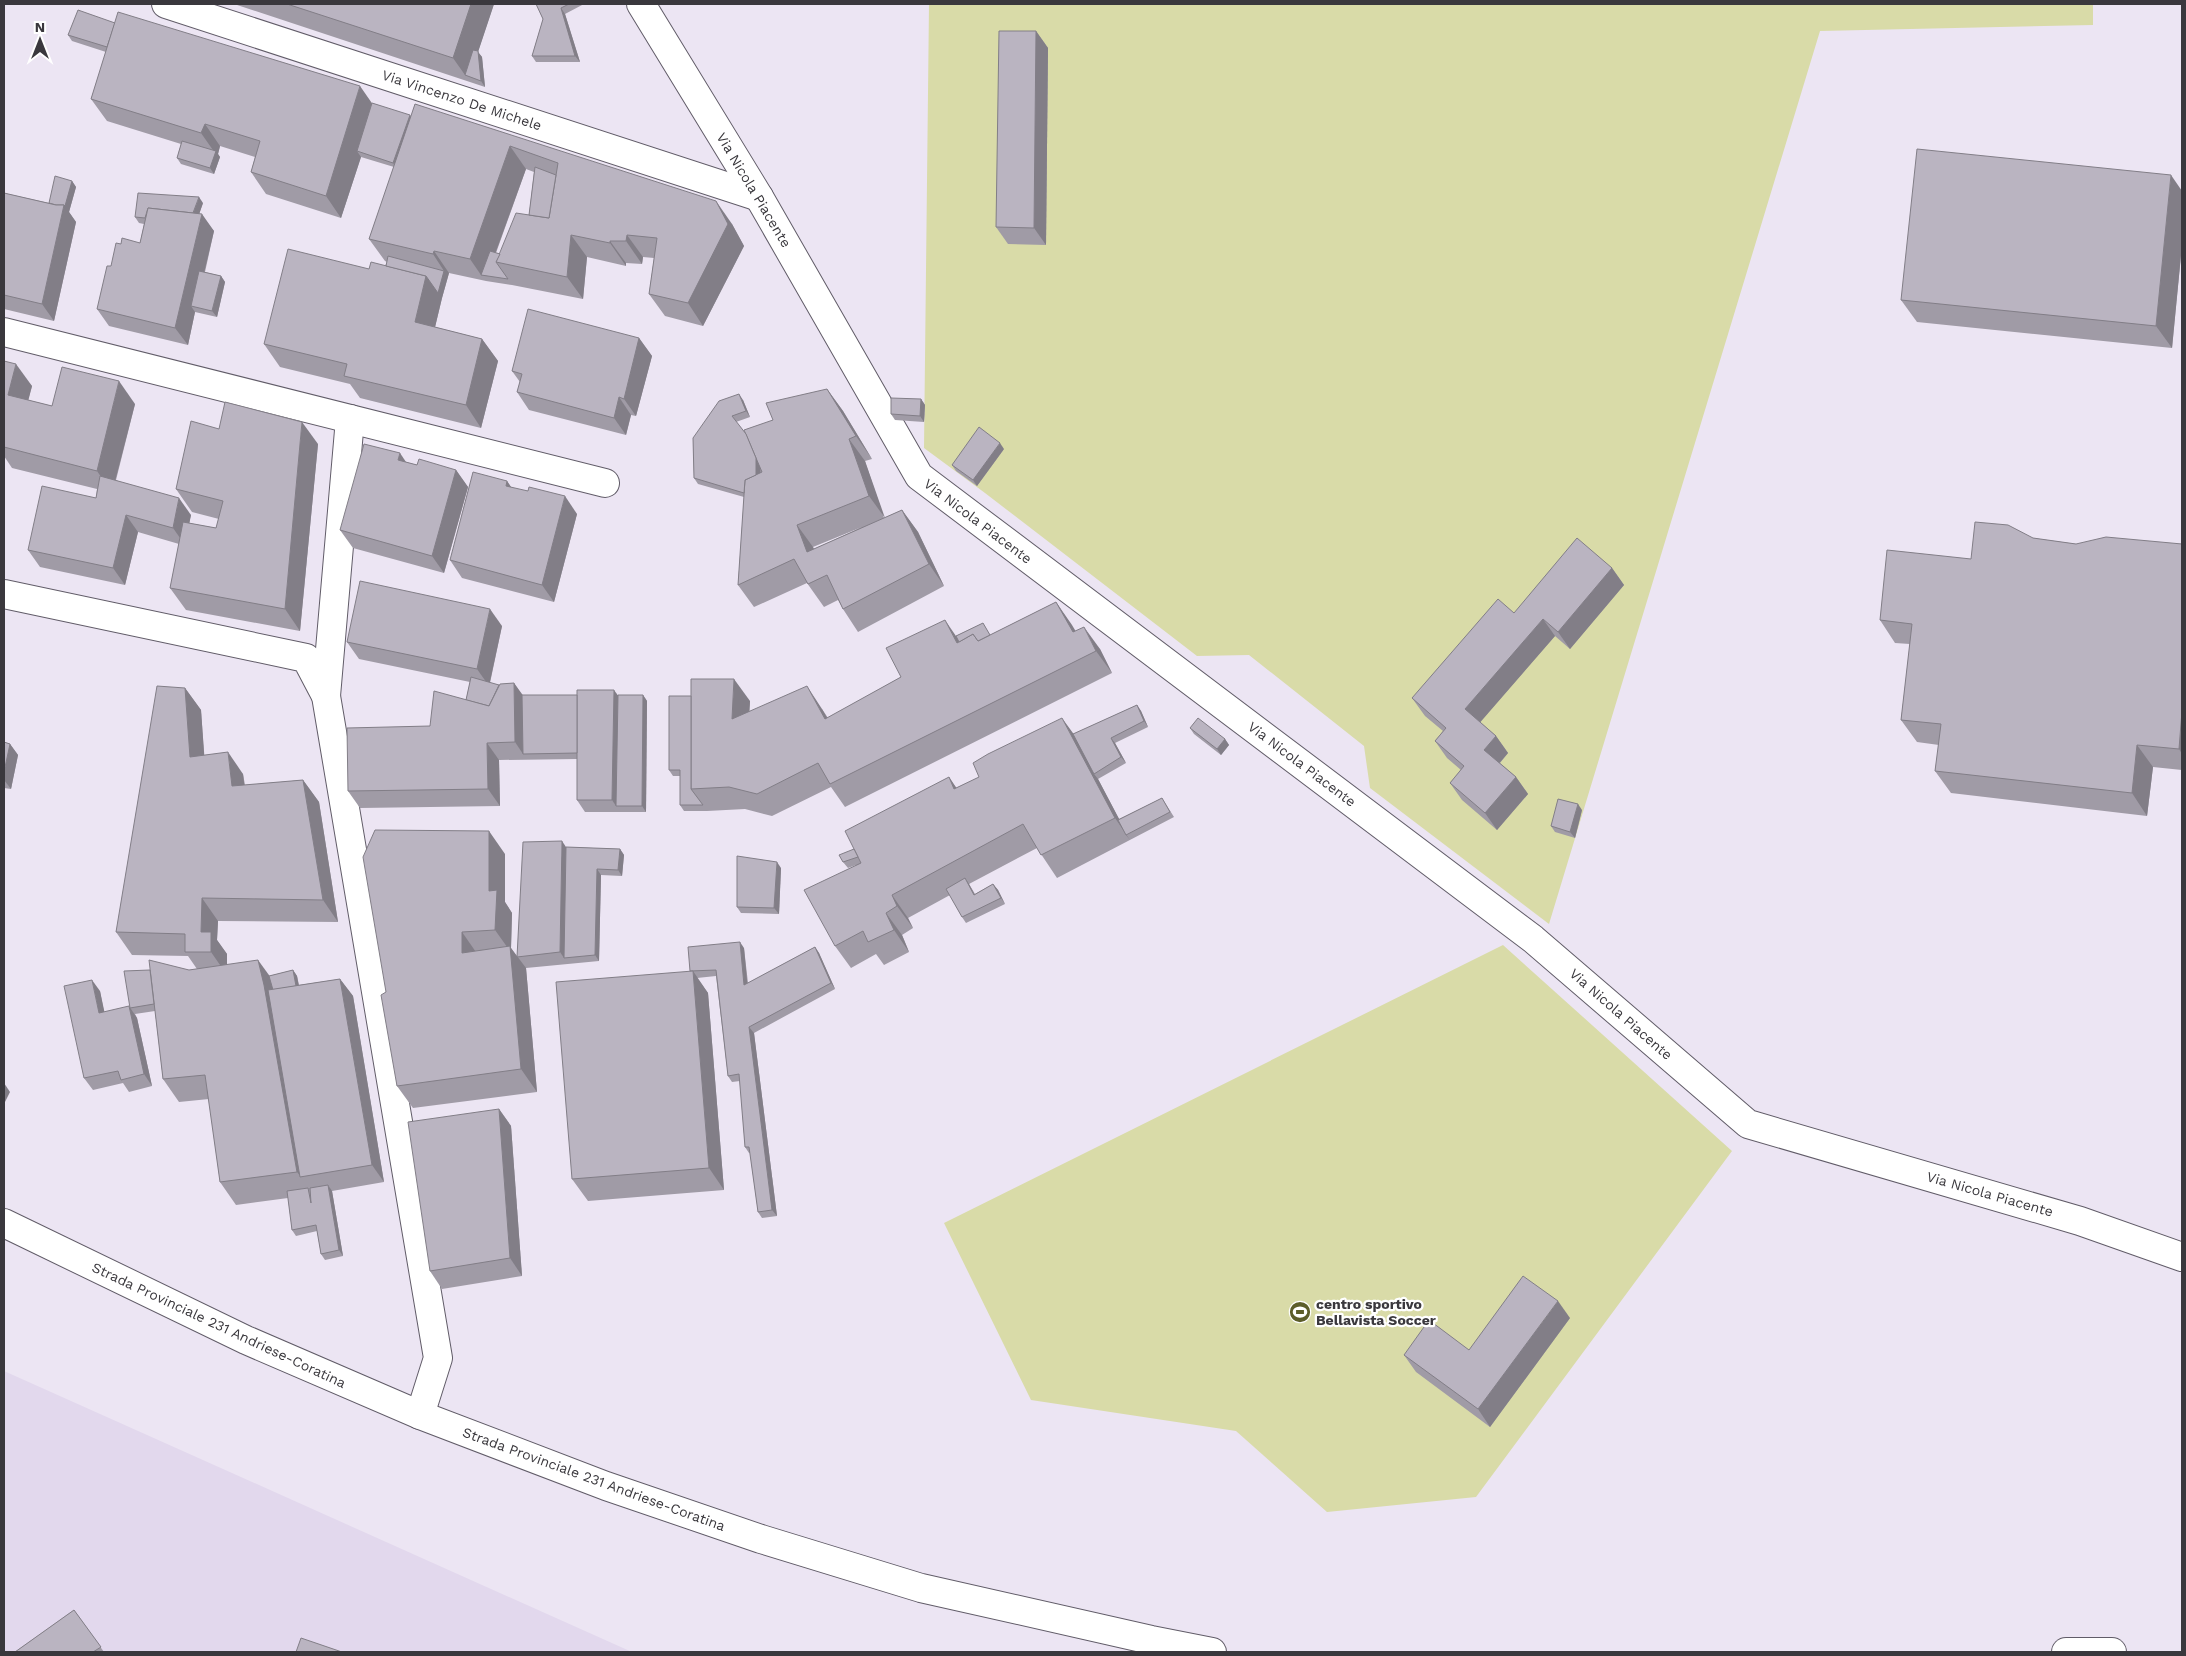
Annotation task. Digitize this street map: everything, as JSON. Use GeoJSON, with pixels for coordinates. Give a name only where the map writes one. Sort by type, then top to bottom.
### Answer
{"type":"FeatureCollection","features":[{"type":"Feature","properties":{"kind":"street","name":"Via Vincenzo De Michele"},"geometry":{"type":"LineString","coordinates":[[166,4],[759,196]]}},
{"type":"Feature","properties":{"kind":"street","name":"Via Nicola Piacente"},"geometry":{"type":"LineString","coordinates":[[641,4],[759,196],[919,476],[1533,939],[1748,1124],[2080,1221],[2182,1257]]}},
{"type":"Feature","properties":{"kind":"street"},"geometry":{"type":"LineString","coordinates":[[4,332],[605,483]]}},
{"type":"Feature","properties":{"kind":"street"},"geometry":{"type":"LineString","coordinates":[[350,419],[326,696],[438,1358],[420,1415]]}},
{"type":"Feature","properties":{"kind":"street"},"geometry":{"type":"LineString","coordinates":[[4,594],[306,658],[326,696]]}},
{"type":"Feature","properties":{"kind":"street","name":"Strada Provinciale 231 Andriese-Coratina"},"geometry":{"type":"LineString","coordinates":[[4,1223],[246,1340],[420,1415],[606,1486],[752,1536],[922,1588],[1212,1652]]}},
{"type":"Feature","properties":{"kind":"street"},"geometry":{"type":"LineString","coordinates":[[2066,1652],[2112,1652]]}},
{"type":"Feature","properties":{"kind":"shaded area"},"geometry":{"type":"Polygon","coordinates":[[[4,1371],[632,1652],[4,1652],[4,1371]]]}},
{"type":"Feature","properties":{"kind":"green space"},"geometry":{"type":"Polygon","coordinates":[[[929,4],[2093,4],[2093,25],[1820,31],[1549,924],[1370,788],[1364,746],[1249,655],[1197,656],[924,448],[929,4]]]}},
{"type":"Feature","properties":{"kind":"green space","name":"centro sportivo Bellavista Soccer"},"geometry":{"type":"Polygon","coordinates":[[[1503,945],[1732,1151],[1476,1497],[1327,1512],[1236,1431],[1031,1400],[944,1223],[1503,945]]]}},
{"type":"Feature","properties":{"kind":"building"},"geometry":{"type":"Polygon","coordinates":[[[287,4],[471,4],[453,58],[287,4]]]}},
{"type":"Feature","properties":{"kind":"building"},"geometry":{"type":"Polygon","coordinates":[[[536,4],[569,4],[561,8],[575,56],[532,56],[543,19],[536,4]]]}},
{"type":"Feature","properties":{"kind":"building"},"geometry":{"type":"Polygon","coordinates":[[[78,10],[115,23],[107,47],[68,35],[78,10]]]}},
{"type":"Feature","properties":{"kind":"building"},"geometry":{"type":"Polygon","coordinates":[[[118,12],[360,86],[326,196],[251,172],[260,141],[205,124],[201,133],[91,99],[118,12]]]}},
{"type":"Feature","properties":{"kind":"building"},"geometry":{"type":"Polygon","coordinates":[[[999,31],[1036,31],[1034,228],[996,227],[999,31]]]}},
{"type":"Feature","properties":{"kind":"building"},"geometry":{"type":"Polygon","coordinates":[[[473,50],[478,51],[481,81],[465,75],[473,50]]]}},
{"type":"Feature","properties":{"kind":"building"},"geometry":{"type":"Polygon","coordinates":[[[372,103],[410,115],[393,163],[357,151],[372,103]]]}},
{"type":"Feature","properties":{"kind":"building"},"geometry":{"type":"Polygon","coordinates":[[[415,104],[716,201],[728,224],[688,303],[649,294],[657,238],[627,235],[626,241],[610,241],[610,243],[571,235],[567,277],[496,262],[516,213],[549,218],[558,163],[510,146],[470,259],[434,251],[433,254],[369,239],[415,104]]]}},
{"type":"Feature","properties":{"kind":"building"},"geometry":{"type":"Polygon","coordinates":[[[182,141],[216,151],[210,168],[177,158],[182,141]]]}},
{"type":"Feature","properties":{"kind":"building"},"geometry":{"type":"Polygon","coordinates":[[[1917,149],[2171,175],[2156,326],[1901,300],[1917,149]]]}},
{"type":"Feature","properties":{"kind":"building"},"geometry":{"type":"Polygon","coordinates":[[[535,167],[556,175],[549,218],[529,215],[535,167]]]}},
{"type":"Feature","properties":{"kind":"building"},"geometry":{"type":"Polygon","coordinates":[[[55,176],[72,181],[65,206],[49,203],[55,176]]]}},
{"type":"Feature","properties":{"kind":"building"},"geometry":{"type":"Polygon","coordinates":[[[4,193],[56,205],[64,205],[42,304],[4,295],[4,193]]]}},
{"type":"Feature","properties":{"kind":"building"},"geometry":{"type":"Polygon","coordinates":[[[138,193],[199,197],[193,213],[148,208],[145,218],[135,217],[138,193]]]}},
{"type":"Feature","properties":{"kind":"building"},"geometry":{"type":"Polygon","coordinates":[[[148,208],[202,214],[175,328],[97,309],[107,266],[111,266],[116,243],[121,244],[122,238],[140,243],[148,208]]]}},
{"type":"Feature","properties":{"kind":"building"},"geometry":{"type":"Polygon","coordinates":[[[288,249],[369,269],[371,262],[426,276],[415,322],[482,339],[466,405],[344,376],[347,364],[264,344],[288,249]]]}},
{"type":"Feature","properties":{"kind":"building"},"geometry":{"type":"Polygon","coordinates":[[[490,251],[500,254],[496,262],[508,279],[481,275],[490,251]]]}},
{"type":"Feature","properties":{"kind":"building"},"geometry":{"type":"Polygon","coordinates":[[[388,256],[444,271],[438,293],[426,276],[386,266],[388,256]]]}},
{"type":"Feature","properties":{"kind":"building"},"geometry":{"type":"Polygon","coordinates":[[[199,271],[221,276],[212,311],[191,306],[199,271]]]}},
{"type":"Feature","properties":{"kind":"building"},"geometry":{"type":"Polygon","coordinates":[[[528,309],[639,338],[624,399],[619,397],[614,418],[517,392],[522,374],[512,371],[528,309]]]}},
{"type":"Feature","properties":{"kind":"building"},"geometry":{"type":"Polygon","coordinates":[[[4,361],[16,364],[8,395],[52,406],[62,367],[119,381],[97,471],[4,447],[4,361]]]}},
{"type":"Feature","properties":{"kind":"building"},"geometry":{"type":"Polygon","coordinates":[[[827,389],[856,436],[849,439],[869,496],[797,525],[807,552],[902,510],[929,564],[843,609],[827,575],[808,584],[794,559],[738,585],[745,480],[762,472],[744,430],[773,420],[766,403],[827,389]]]}},
{"type":"Feature","properties":{"kind":"building"},"geometry":{"type":"Polygon","coordinates":[[[739,394],[746,411],[732,416],[746,434],[756,458],[756,475],[745,480],[744,493],[694,478],[693,438],[719,401],[739,394]]]}},
{"type":"Feature","properties":{"kind":"building"},"geometry":{"type":"Polygon","coordinates":[[[891,398],[921,399],[920,416],[891,414],[891,398]]]}},
{"type":"Feature","properties":{"kind":"building"},"geometry":{"type":"Polygon","coordinates":[[[225,402],[302,422],[285,609],[170,588],[183,522],[216,528],[223,501],[176,489],[191,421],[219,429],[225,402]]]}},
{"type":"Feature","properties":{"kind":"building"},"geometry":{"type":"Polygon","coordinates":[[[979,427],[1000,443],[973,480],[952,465],[979,427]]]}},
{"type":"Feature","properties":{"kind":"building"},"geometry":{"type":"Polygon","coordinates":[[[364,444],[400,453],[398,460],[417,465],[419,459],[456,470],[432,556],[340,530],[364,444]]]}},
{"type":"Feature","properties":{"kind":"building"},"geometry":{"type":"Polygon","coordinates":[[[473,472],[507,481],[506,486],[528,491],[529,487],[565,496],[542,585],[450,560],[473,472]]]}},
{"type":"Feature","properties":{"kind":"building"},"geometry":{"type":"Polygon","coordinates":[[[100,476],[179,498],[173,528],[126,515],[113,568],[28,550],[42,486],[96,498],[100,476]]]}},
{"type":"Feature","properties":{"kind":"building"},"geometry":{"type":"Polygon","coordinates":[[[1975,522],[2008,525],[2033,538],[2076,544],[2106,537],[2182,544],[2182,711],[2179,749],[2137,745],[2132,793],[1935,771],[1941,724],[1901,720],[1912,624],[1880,620],[1887,550],[1971,559],[1975,522]]]}},
{"type":"Feature","properties":{"kind":"building"},"geometry":{"type":"Polygon","coordinates":[[[1577,538],[1612,568],[1558,632],[1543,619],[1465,709],[1496,736],[1484,750],[1516,777],[1485,813],[1450,783],[1464,766],[1435,741],[1446,728],[1412,698],[1498,599],[1514,613],[1577,538]]]}},
{"type":"Feature","properties":{"kind":"building"},"geometry":{"type":"Polygon","coordinates":[[[360,581],[490,609],[477,669],[347,642],[360,581]]]}},
{"type":"Feature","properties":{"kind":"building"},"geometry":{"type":"Polygon","coordinates":[[[1056,602],[1073,632],[1084,627],[1096,651],[830,784],[818,763],[757,794],[729,787],[691,789],[691,679],[734,679],[732,719],[807,686],[825,719],[901,677],[886,648],[945,620],[957,643],[973,634],[978,641],[1056,602]]]}},
{"type":"Feature","properties":{"kind":"building"},"geometry":{"type":"Polygon","coordinates":[[[983,623],[990,635],[978,641],[973,634],[959,642],[956,636],[983,623]]]}},
{"type":"Feature","properties":{"kind":"building"},"geometry":{"type":"Polygon","coordinates":[[[471,677],[499,685],[489,706],[466,700],[471,677]]]}},
{"type":"Feature","properties":{"kind":"building"},"geometry":{"type":"Polygon","coordinates":[[[514,683],[515,742],[487,743],[488,789],[348,791],[347,728],[430,726],[434,691],[489,706],[500,684],[514,683]]]}},
{"type":"Feature","properties":{"kind":"building"},"geometry":{"type":"Polygon","coordinates":[[[157,686],[185,688],[190,757],[228,752],[232,786],[303,780],[323,900],[202,898],[201,932],[211,932],[211,952],[185,952],[185,934],[116,932],[157,686]]]}},
{"type":"Feature","properties":{"kind":"building"},"geometry":{"type":"Polygon","coordinates":[[[577,690],[614,690],[612,800],[577,800],[577,690]]]}},
{"type":"Feature","properties":{"kind":"building"},"geometry":{"type":"Polygon","coordinates":[[[522,695],[577,695],[577,753],[523,754],[522,695]]]}},
{"type":"Feature","properties":{"kind":"building"},"geometry":{"type":"Polygon","coordinates":[[[618,695],[643,695],[642,806],[616,806],[618,695]]]}},
{"type":"Feature","properties":{"kind":"building"},"geometry":{"type":"Polygon","coordinates":[[[669,696],[691,696],[691,789],[703,805],[680,805],[680,770],[669,770],[669,696]]]}},
{"type":"Feature","properties":{"kind":"building"},"geometry":{"type":"Polygon","coordinates":[[[1137,705],[1144,721],[1111,738],[1121,757],[1094,774],[1073,734],[1137,705]]]}},
{"type":"Feature","properties":{"kind":"building"},"geometry":{"type":"Polygon","coordinates":[[[1062,718],[1115,818],[1041,855],[1023,824],[892,895],[897,906],[886,913],[894,930],[868,942],[863,931],[835,946],[804,890],[861,863],[845,831],[949,777],[954,789],[979,777],[973,763],[1062,718]]]}},
{"type":"Feature","properties":{"kind":"building"},"geometry":{"type":"Polygon","coordinates":[[[1198,718],[1225,739],[1217,749],[1190,728],[1198,718]]]}},
{"type":"Feature","properties":{"kind":"building"},"geometry":{"type":"Polygon","coordinates":[[[4,742],[10,744],[4,772],[4,742]]]}},
{"type":"Feature","properties":{"kind":"building"},"geometry":{"type":"Polygon","coordinates":[[[1162,798],[1170,812],[1126,835],[1118,820],[1162,798]]]}},
{"type":"Feature","properties":{"kind":"building"},"geometry":{"type":"Polygon","coordinates":[[[1558,799],[1578,804],[1570,832],[1551,826],[1558,799]]]}},
{"type":"Feature","properties":{"kind":"building"},"geometry":{"type":"Polygon","coordinates":[[[375,830],[489,831],[489,891],[497,890],[495,930],[462,932],[462,953],[510,946],[521,1069],[397,1086],[381,995],[386,992],[363,857],[375,830]]]}},
{"type":"Feature","properties":{"kind":"building"},"geometry":{"type":"Polygon","coordinates":[[[562,841],[560,952],[517,957],[523,842],[562,841]]]}},
{"type":"Feature","properties":{"kind":"building"},"geometry":{"type":"Polygon","coordinates":[[[566,847],[620,849],[618,870],[597,869],[595,955],[564,958],[566,847]]]}},
{"type":"Feature","properties":{"kind":"building"},"geometry":{"type":"Polygon","coordinates":[[[854,849],[858,857],[843,862],[839,855],[854,849]]]}},
{"type":"Feature","properties":{"kind":"building"},"geometry":{"type":"Polygon","coordinates":[[[737,856],[777,862],[774,908],[737,907],[737,856]]]}},
{"type":"Feature","properties":{"kind":"building"},"geometry":{"type":"Polygon","coordinates":[[[965,878],[974,895],[993,884],[1001,898],[962,917],[946,889],[965,878]]]}},
{"type":"Feature","properties":{"kind":"building"},"geometry":{"type":"Polygon","coordinates":[[[740,942],[744,985],[815,947],[831,983],[749,1027],[772,1210],[758,1212],[749,1147],[745,1147],[739,1074],[728,1076],[716,970],[690,971],[688,947],[740,942]]]}},
{"type":"Feature","properties":{"kind":"building"},"geometry":{"type":"Polygon","coordinates":[[[149,960],[189,970],[258,960],[297,1172],[220,1182],[205,1075],[163,1079],[149,960]]]}},
{"type":"Feature","properties":{"kind":"building"},"geometry":{"type":"Polygon","coordinates":[[[150,970],[154,1004],[130,1008],[124,971],[150,970]]]}},
{"type":"Feature","properties":{"kind":"building"},"geometry":{"type":"Polygon","coordinates":[[[293,970],[296,986],[273,990],[269,976],[293,970]]]}},
{"type":"Feature","properties":{"kind":"building"},"geometry":{"type":"Polygon","coordinates":[[[693,971],[709,1168],[572,1179],[556,982],[693,971]]]}},
{"type":"Feature","properties":{"kind":"building"},"geometry":{"type":"Polygon","coordinates":[[[340,979],[372,1165],[300,1177],[268,990],[340,979]]]}},
{"type":"Feature","properties":{"kind":"building"},"geometry":{"type":"Polygon","coordinates":[[[92,980],[99,1013],[129,1006],[144,1074],[121,1080],[118,1071],[84,1078],[64,986],[92,980]]]}},
{"type":"Feature","properties":{"kind":"building"},"geometry":{"type":"Polygon","coordinates":[[[499,1109],[510,1258],[430,1271],[408,1122],[499,1109]]]}},
{"type":"Feature","properties":{"kind":"building"},"geometry":{"type":"Polygon","coordinates":[[[328,1185],[339,1250],[321,1254],[316,1225],[292,1230],[287,1191],[308,1188],[311,1203],[310,1188],[328,1185]]]}},
{"type":"Feature","properties":{"kind":"building"},"geometry":{"type":"Polygon","coordinates":[[[1523,1276],[1558,1301],[1478,1409],[1404,1355],[1429,1320],[1469,1350],[1523,1276]]]}},
{"type":"Feature","properties":{"kind":"building"},"geometry":{"type":"Polygon","coordinates":[[[74,1610],[101,1647],[93,1652],[15,1652],[74,1610]]]}},
{"type":"Feature","properties":{"kind":"building"},"geometry":{"type":"Polygon","coordinates":[[[301,1638],[342,1652],[296,1652],[301,1638]]]}},
{"type":"Feature","properties":{"kind":"place","name":"centro sportivo Bellavista Soccer"},"geometry":{"type":"Point","coordinates":[1300,1312]}}]}
